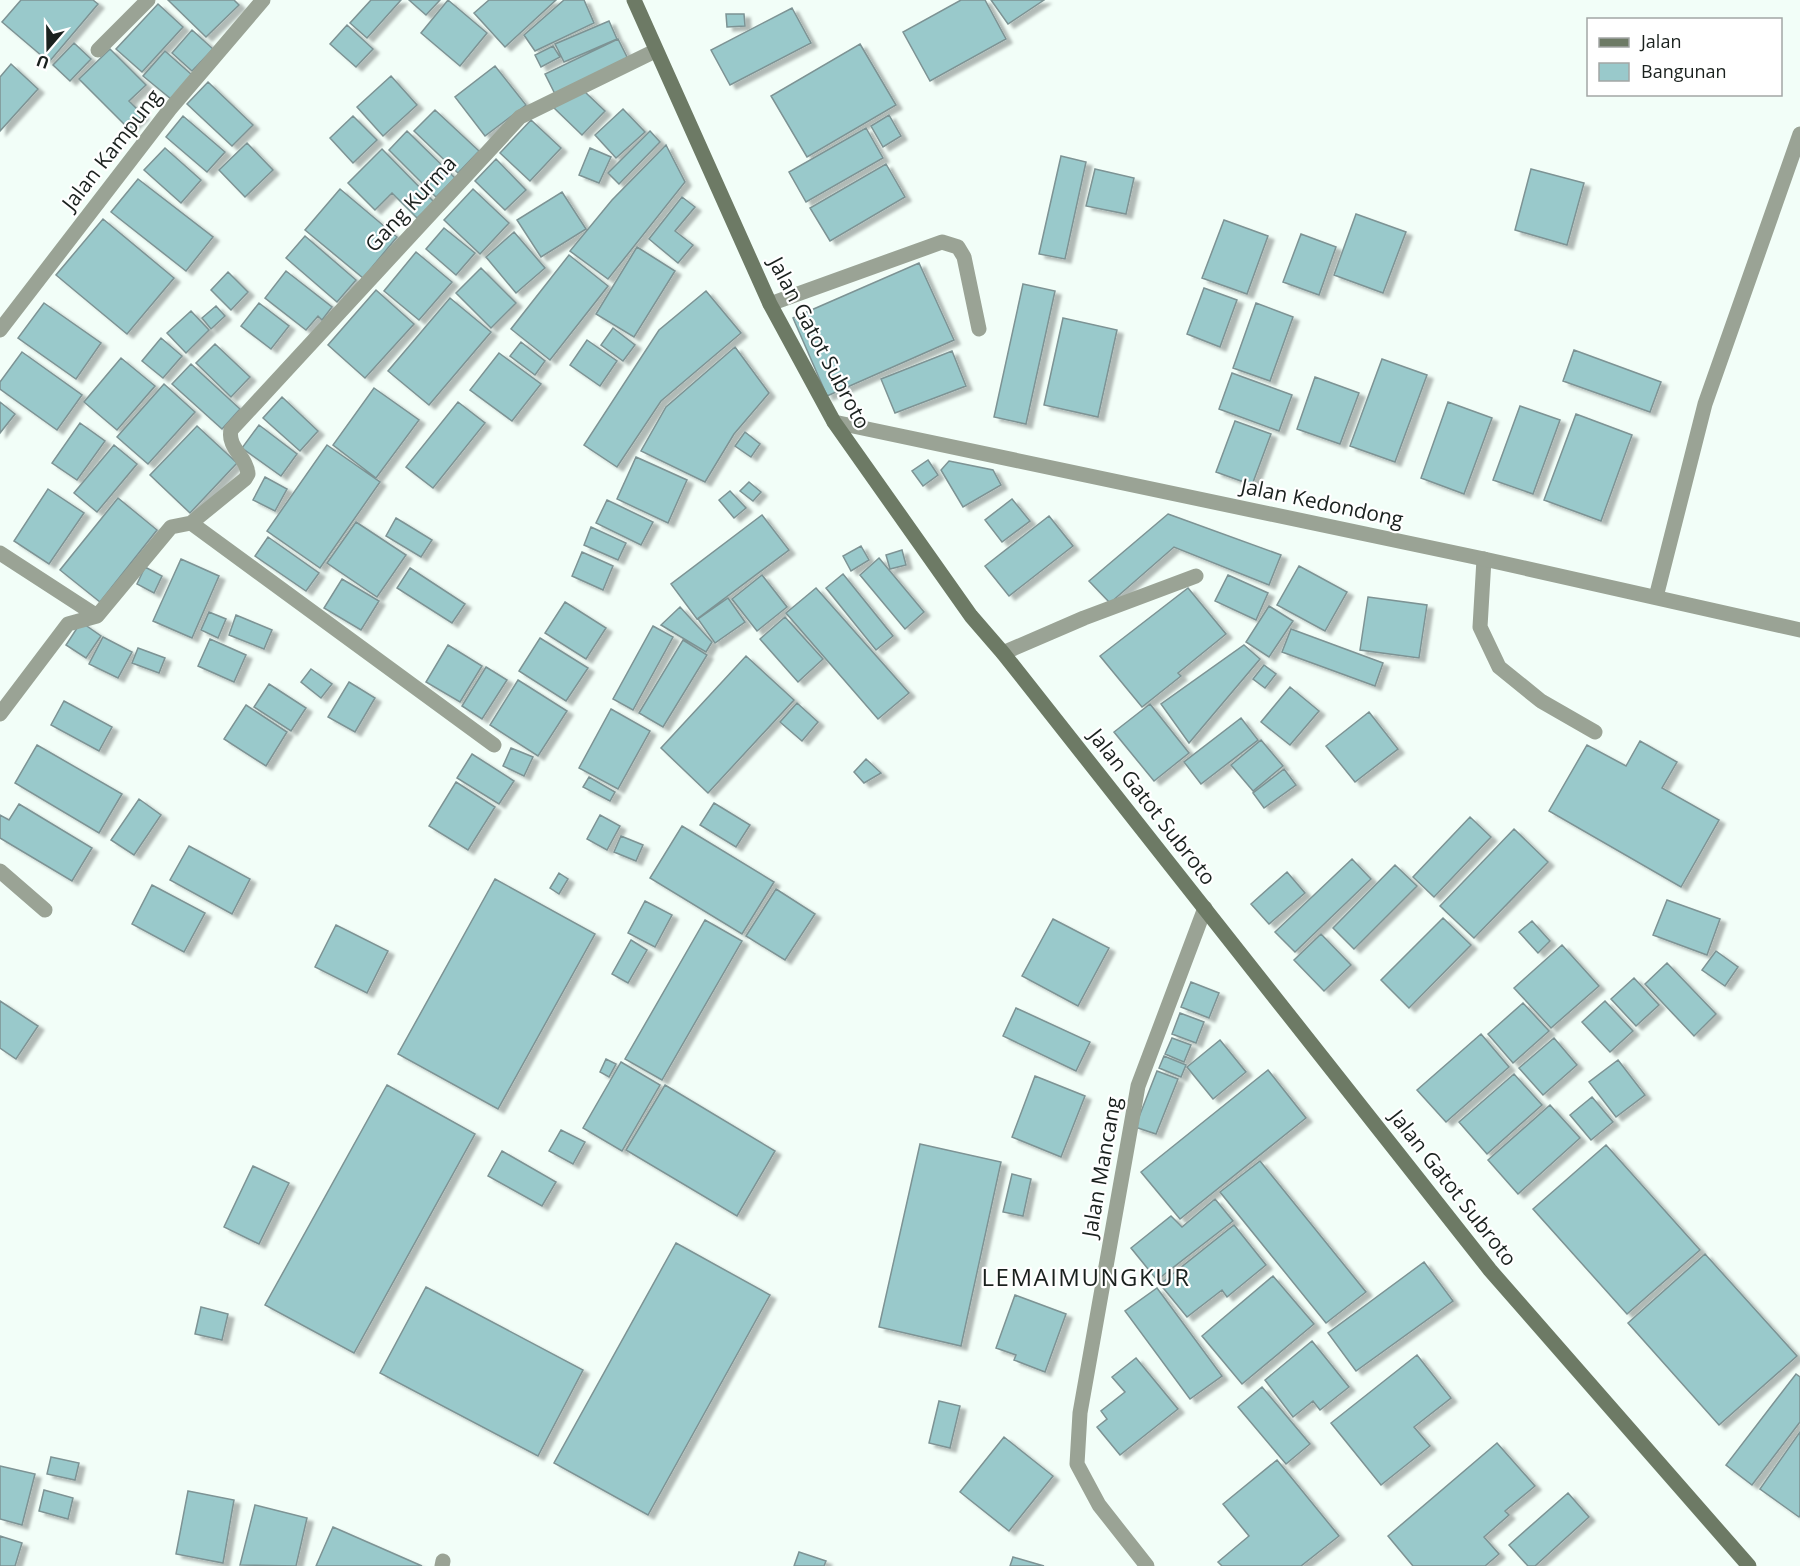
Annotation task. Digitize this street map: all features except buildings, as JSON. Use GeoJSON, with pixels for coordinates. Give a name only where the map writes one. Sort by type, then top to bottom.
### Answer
{"type":"FeatureCollection","features":[{"type":"Feature","properties":{"kind":"main road","name":"Jalan Gatot Subroto"},"geometry":{"type":"LineString","coordinates":[[634,0],[655,51],[771,304],[834,422],[971,616],[1003,653],[1490,1270],[1749,1566]]}},
{"type":"Feature","properties":{"kind":"street"},"geometry":{"type":"LineString","coordinates":[[98,50],[148,0]]}},
{"type":"Feature","properties":{"kind":"street","name":"Jalan Kampung"},"geometry":{"type":"LineString","coordinates":[[0,330],[170,109],[263,0]]}},
{"type":"Feature","properties":{"kind":"street","name":"Gang Kurma"},"geometry":{"type":"LineString","coordinates":[[191,523],[248,474],[248,467],[230,442],[231,430],[520,117],[655,51]]}},
{"type":"Feature","properties":{"kind":"street"},"geometry":{"type":"LineString","coordinates":[[1656,597],[1705,404],[1800,134]]}},
{"type":"Feature","properties":{"kind":"street"},"geometry":{"type":"LineString","coordinates":[[771,304],[942,242],[958,247],[964,257],[980,329]]}},
{"type":"Feature","properties":{"kind":"street","name":"Jalan Kedondong"},"geometry":{"type":"LineString","coordinates":[[834,422],[1485,559],[1800,630]]}},
{"type":"Feature","properties":{"kind":"street"},"geometry":{"type":"LineString","coordinates":[[0,714],[68,624],[97,616],[171,527],[191,523],[494,745]]}},
{"type":"Feature","properties":{"kind":"street"},"geometry":{"type":"LineString","coordinates":[[0,553],[97,616]]}},
{"type":"Feature","properties":{"kind":"street"},"geometry":{"type":"LineString","coordinates":[[1485,559],[1480,627],[1499,667],[1541,701],[1595,732]]}},
{"type":"Feature","properties":{"kind":"street"},"geometry":{"type":"LineString","coordinates":[[1003,653],[1083,618],[1196,576]]}},
{"type":"Feature","properties":{"kind":"street"},"geometry":{"type":"LineString","coordinates":[[0,871],[45,910]]}},
{"type":"Feature","properties":{"kind":"street","name":"Jalan Mancang"},"geometry":{"type":"LineString","coordinates":[[1147,1566],[1099,1505],[1077,1464],[1080,1413],[1138,1086],[1205,908]]}},
{"type":"Feature","properties":{"kind":"district","name":"LEMAIMUNGKUR"},"geometry":{"type":"Point","coordinates":[1086,1278]}}]}
